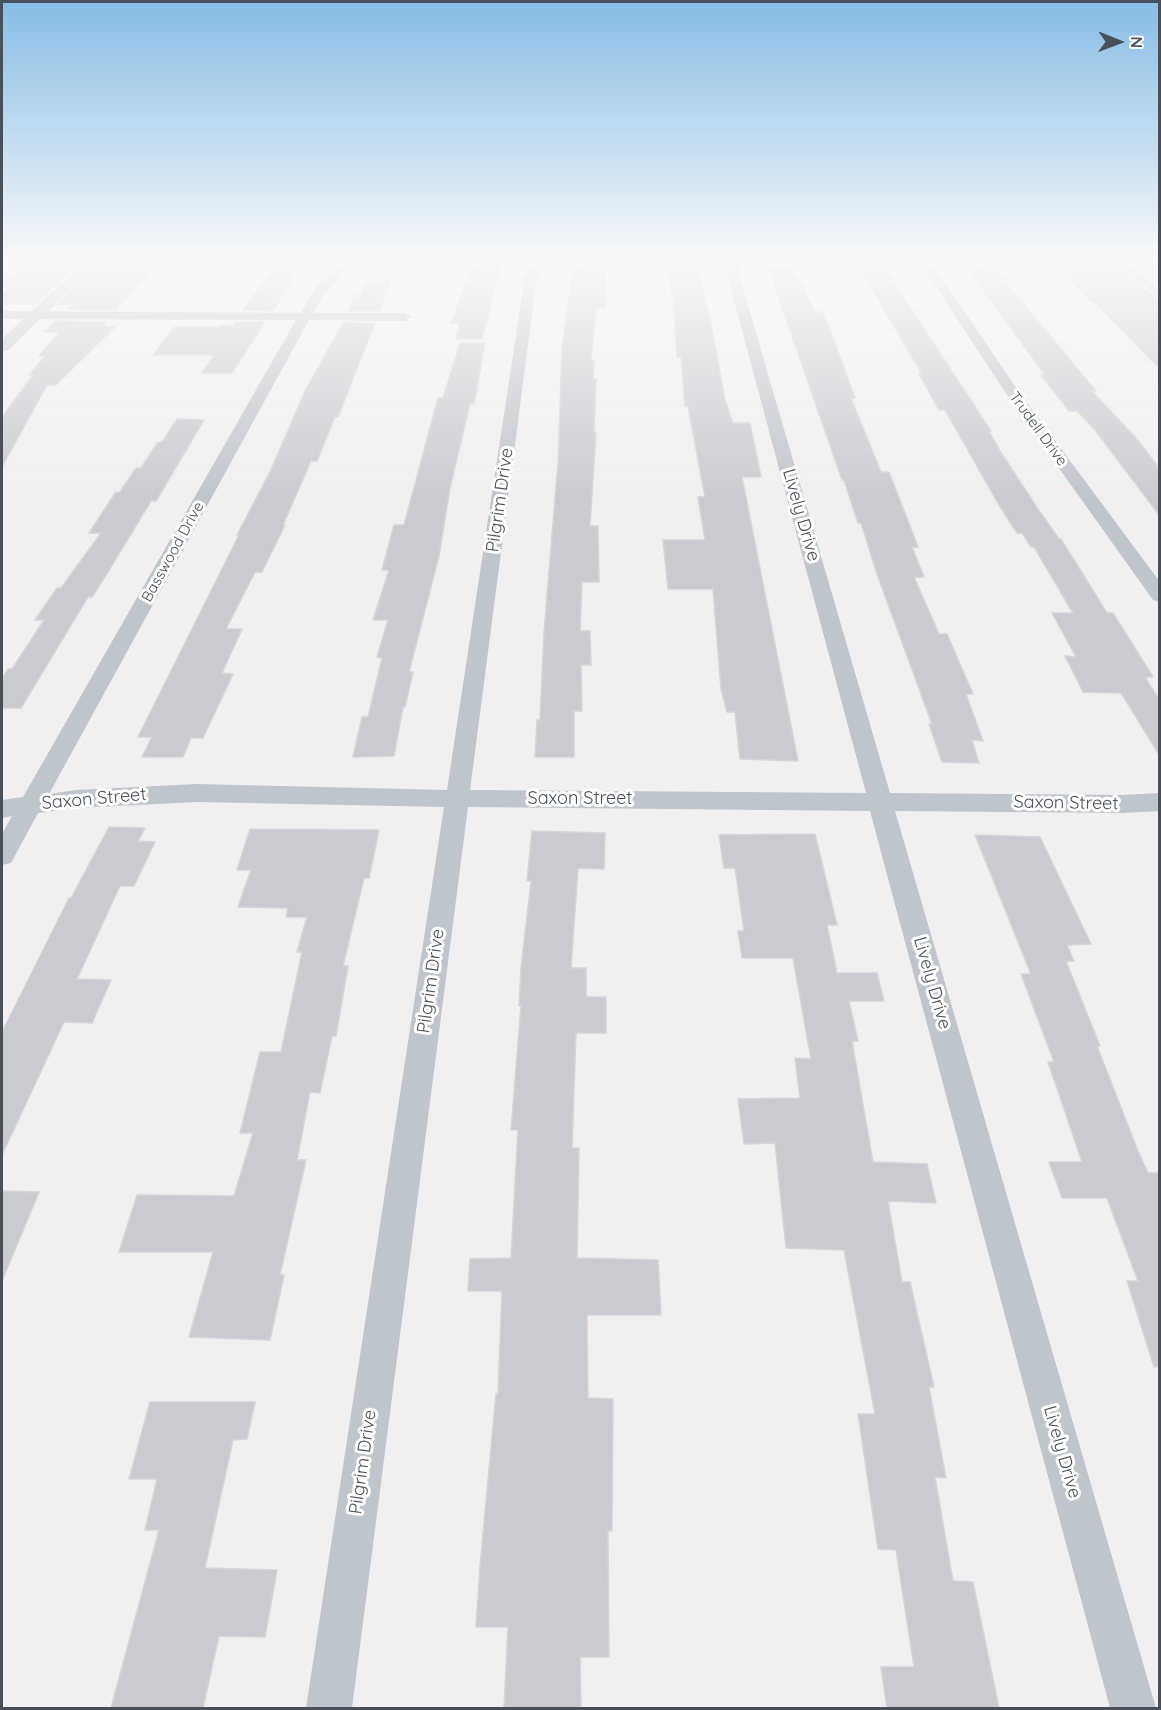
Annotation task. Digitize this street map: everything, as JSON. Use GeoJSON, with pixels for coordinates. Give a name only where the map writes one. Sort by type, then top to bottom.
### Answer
{"type":"FeatureCollection","features":[{"type":"Feature","properties":{"kind":"street","name":"Basswood Drive"},"geometry":{"type":"LineString","coordinates":[[2,856],[293,338]]}},
{"type":"Feature","properties":{"kind":"street","name":"Pilgrim Drive"},"geometry":{"type":"LineString","coordinates":[[328,1708],[522,338]]}},
{"type":"Feature","properties":{"kind":"street","name":"Lively Drive"},"geometry":{"type":"LineString","coordinates":[[751,338],[1133,1708]]}},
{"type":"Feature","properties":{"kind":"street","name":"Trudell Drive"},"geometry":{"type":"LineString","coordinates":[[976,338],[1014,395],[1160,596]]}},
{"type":"Feature","properties":{"kind":"street","name":"Saxon Street"},"geometry":{"type":"LineString","coordinates":[[2,809],[31,804],[136,795],[197,793],[882,802],[1123,804],[1160,802]]}},
{"type":"Feature","properties":{"kind":"building"},"geometry":{"type":"Polygon","coordinates":[[[55,338],[104,338],[56,385],[47,385],[2,467],[2,417],[33,375],[29,375],[45,356],[39,356],[55,338]]]}},
{"type":"Feature","properties":{"kind":"building"},"geometry":{"type":"Polygon","coordinates":[[[166,338],[255,338],[232,373],[202,373],[214,355],[153,355],[166,338]]]}},
{"type":"Feature","properties":{"kind":"building"},"geometry":{"type":"Polygon","coordinates":[[[335,338],[369,338],[338,417],[335,417],[317,461],[311,461],[283,525],[285,525],[262,572],[255,572],[226,629],[242,629],[222,673],[233,674],[203,738],[191,738],[183,757],[142,757],[152,737],[138,737],[270,472],[305,391],[335,338]]]}},
{"type":"Feature","properties":{"kind":"building"},"geometry":{"type":"Polygon","coordinates":[[[456,338],[482,338],[482,339],[456,338]]]}},
{"type":"Feature","properties":{"kind":"building"},"geometry":{"type":"Polygon","coordinates":[[[564,338],[593,338],[591,361],[594,361],[593,379],[596,379],[594,432],[596,432],[590,526],[598,526],[599,582],[582,582],[580,631],[590,631],[591,665],[581,665],[582,711],[574,711],[574,757],[535,757],[537,720],[540,720],[544,632],[558,463],[564,338]]]}},
{"type":"Feature","properties":{"kind":"building"},"geometry":{"type":"Polygon","coordinates":[[[676,338],[714,338],[725,400],[733,423],[750,423],[761,477],[742,477],[798,761],[740,759],[735,712],[727,712],[721,689],[713,589],[668,589],[663,540],[705,540],[698,497],[705,497],[688,406],[685,406],[681,357],[677,357],[676,338]]]}},
{"type":"Feature","properties":{"kind":"building"},"geometry":{"type":"Polygon","coordinates":[[[793,338],[833,338],[855,398],[851,398],[881,472],[889,472],[918,547],[912,547],[924,577],[914,577],[939,634],[947,634],[973,694],[966,694],[983,741],[972,740],[979,763],[942,762],[929,724],[932,724],[877,574],[861,523],[858,523],[844,480],[842,480],[793,338]]]}},
{"type":"Feature","properties":{"kind":"building"},"geometry":{"type":"Polygon","coordinates":[[[901,338],[930,338],[991,431],[989,431],[1002,454],[1038,509],[1061,539],[1107,613],[1113,613],[1153,677],[1145,677],[1160,701],[1160,756],[1121,693],[1083,692],[1065,656],[1076,657],[1052,613],[1073,613],[1034,547],[1031,547],[1022,533],[1017,533],[999,505],[945,410],[939,410],[919,374],[922,374],[901,338]]]}},
{"type":"Feature","properties":{"kind":"building"},"geometry":{"type":"Polygon","coordinates":[[[1018,338],[1052,338],[1096,391],[1092,391],[1136,438],[1160,469],[1160,516],[1095,430],[1077,411],[1069,411],[1041,375],[1045,375],[1018,338]]]}},
{"type":"Feature","properties":{"kind":"building"},"geometry":{"type":"Polygon","coordinates":[[[1129,338],[1160,338],[1160,369],[1129,338]]]}},
{"type":"Feature","properties":{"kind":"building"},"geometry":{"type":"Polygon","coordinates":[[[460,343],[485,343],[474,404],[470,404],[450,488],[439,556],[409,672],[413,672],[405,707],[403,707],[394,756],[353,757],[362,717],[368,717],[382,658],[377,657],[388,620],[373,620],[389,570],[382,570],[394,525],[404,525],[438,398],[443,398],[460,343]]]}},
{"type":"Feature","properties":{"kind":"building"},"geometry":{"type":"Polygon","coordinates":[[[177,419],[204,420],[156,501],[151,501],[92,597],[88,597],[21,708],[2,708],[2,679],[8,669],[12,669],[44,620],[35,620],[57,588],[61,588],[101,533],[89,533],[116,492],[119,493],[136,468],[141,468],[177,419]]]}},
{"type":"Feature","properties":{"kind":"building"},"geometry":{"type":"Polygon","coordinates":[[[109,827],[145,828],[138,841],[155,842],[134,886],[120,886],[77,979],[111,980],[92,1023],[64,1022],[2,1155],[2,1032],[69,898],[109,827]]]}},
{"type":"Feature","properties":{"kind":"building"},"geometry":{"type":"Polygon","coordinates":[[[250,829],[379,830],[369,878],[364,878],[343,966],[348,966],[336,1036],[332,1036],[320,1093],[310,1092],[297,1160],[306,1160],[280,1275],[284,1275],[270,1340],[189,1337],[213,1252],[119,1252],[137,1195],[234,1196],[253,1133],[240,1133],[260,1052],[281,1052],[302,952],[297,952],[307,917],[286,917],[288,908],[238,907],[251,870],[237,870],[250,829]]]}},
{"type":"Feature","properties":{"kind":"building"},"geometry":{"type":"Polygon","coordinates":[[[532,831],[605,833],[604,869],[578,868],[571,968],[586,968],[586,997],[606,997],[606,1033],[576,1033],[572,1148],[579,1148],[577,1258],[658,1260],[661,1315],[587,1315],[588,1398],[613,1399],[612,1531],[608,1531],[609,1657],[580,1657],[581,1708],[504,1708],[508,1627],[476,1627],[496,1394],[498,1394],[502,1291],[468,1291],[470,1259],[511,1258],[518,1130],[511,1130],[521,1006],[519,1006],[521,968],[531,881],[527,881],[532,831]]]}},
{"type":"Feature","properties":{"kind":"building"},"geometry":{"type":"Polygon","coordinates":[[[815,834],[837,925],[827,925],[837,973],[877,973],[884,1001],[849,1001],[858,1041],[852,1041],[873,1162],[927,1164],[936,1203],[888,1201],[902,1282],[910,1282],[934,1387],[929,1387],[946,1478],[935,1477],[953,1581],[973,1582],[999,1708],[887,1708],[881,1667],[914,1667],[896,1550],[878,1549],[858,1414],[875,1414],[844,1250],[786,1248],[775,1143],[744,1144],[738,1099],[800,1098],[795,1058],[811,1059],[793,958],[742,958],[738,931],[744,931],[735,868],[724,868],[719,835],[815,834]]]}},
{"type":"Feature","properties":{"kind":"building"},"geometry":{"type":"Polygon","coordinates":[[[975,835],[1040,837],[1091,944],[1067,945],[1074,961],[1066,961],[1138,1151],[1148,1173],[1160,1173],[1160,1366],[1154,1367],[1127,1281],[1138,1281],[1107,1198],[1062,1198],[1049,1162],[1082,1162],[1048,1062],[1054,1062],[1021,974],[1031,974],[975,835]]]}},
{"type":"Feature","properties":{"kind":"building"},"geometry":{"type":"Polygon","coordinates":[[[2,1191],[39,1192],[2,1281],[2,1191]]]}},
{"type":"Feature","properties":{"kind":"building"},"geometry":{"type":"Polygon","coordinates":[[[150,1402],[255,1402],[247,1439],[233,1440],[205,1568],[277,1570],[265,1637],[219,1636],[203,1708],[111,1708],[159,1530],[145,1530],[157,1479],[129,1479],[150,1402]]]}}]}
